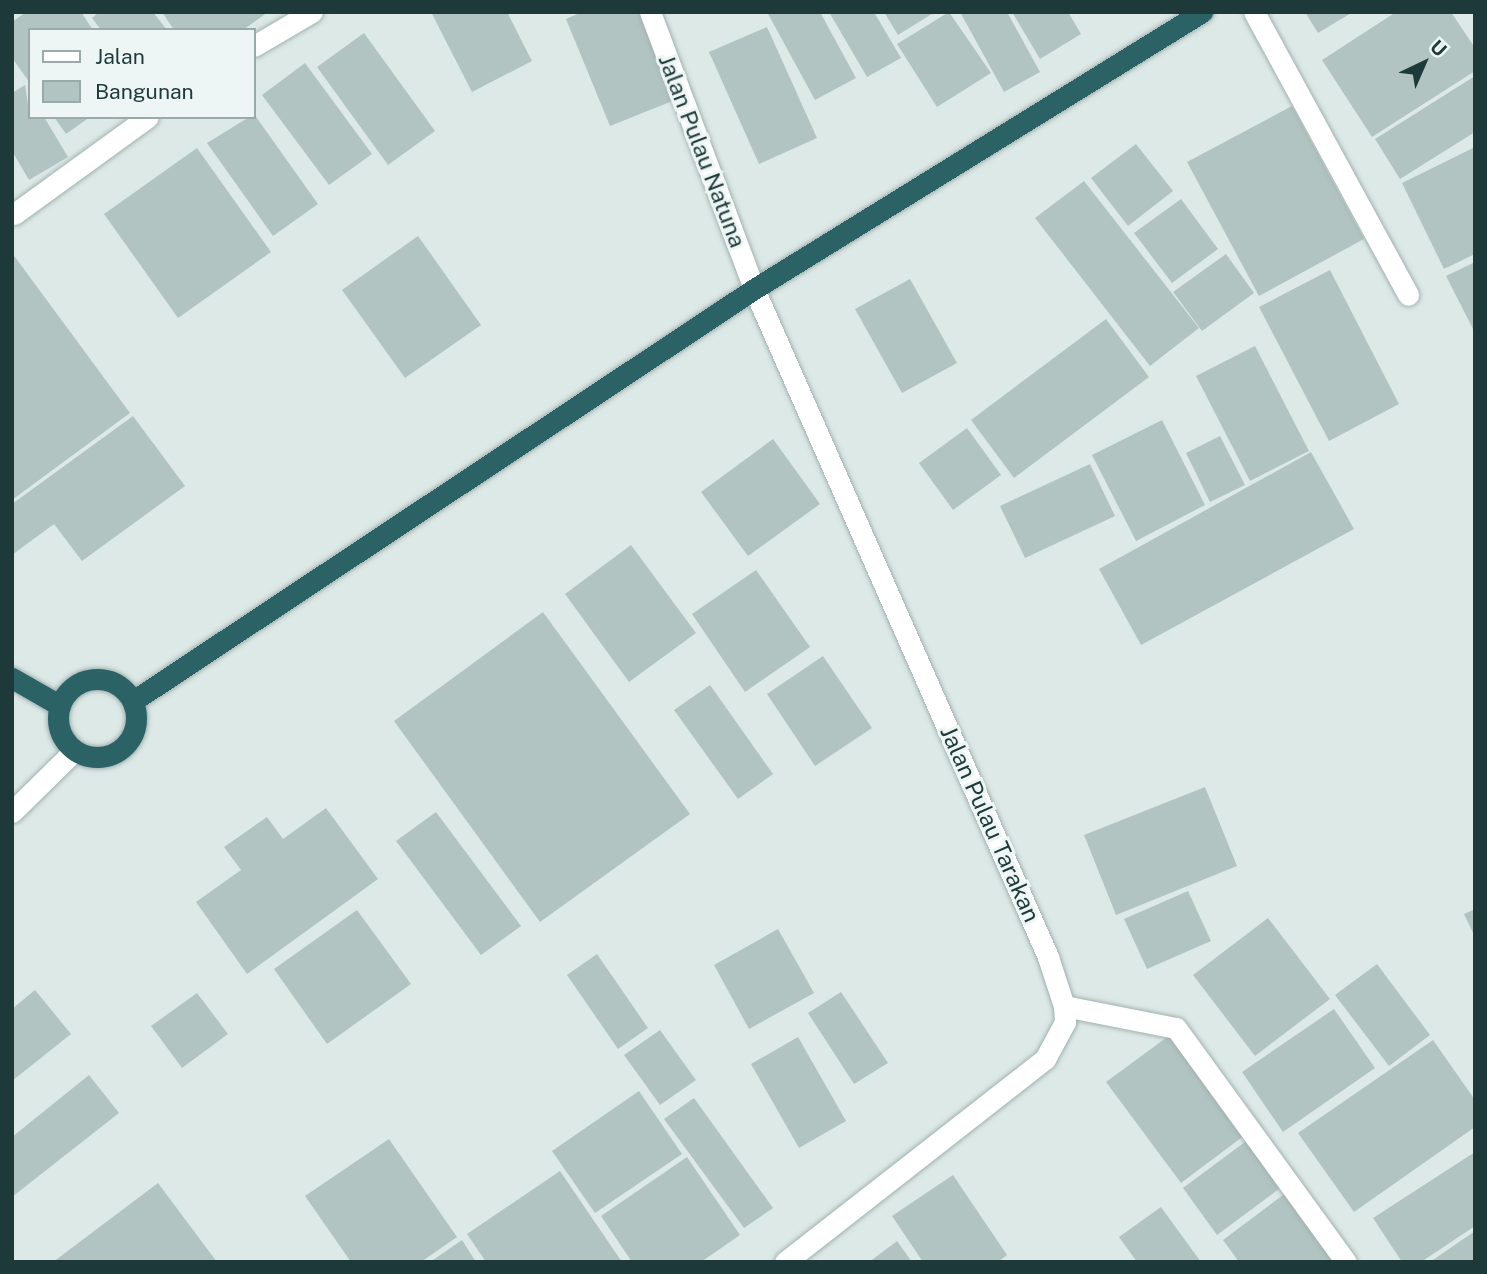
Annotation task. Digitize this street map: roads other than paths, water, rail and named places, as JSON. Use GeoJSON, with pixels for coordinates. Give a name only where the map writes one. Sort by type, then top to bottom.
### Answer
{"type":"FeatureCollection","features":[{"type":"Feature","properties":{"kind":"highway"},"geometry":{"type":"LineString","coordinates":[[133,701],[754,289],[1202,12]]}},
{"type":"Feature","properties":{"kind":"highway"},"geometry":{"type":"LineString","coordinates":[[12,678],[59,705]]}},
{"type":"Feature","properties":{"kind":"highway"},"geometry":{"type":"LineString","coordinates":[[102,679],[114,683],[133,701],[136,726],[122,749],[99,758],[74,751],[59,730],[59,705],[76,684],[102,679]]}},
{"type":"Feature","properties":{"kind":"street"},"geometry":{"type":"LineString","coordinates":[[256,45],[312,12]]}},
{"type":"Feature","properties":{"kind":"street","name":"Jalan Pulau Natuna"},"geometry":{"type":"LineString","coordinates":[[650,12],[754,289]]}},
{"type":"Feature","properties":{"kind":"street"},"geometry":{"type":"LineString","coordinates":[[1254,12],[1408,295]]}},
{"type":"Feature","properties":{"kind":"street"},"geometry":{"type":"LineString","coordinates":[[14,214],[145,119]]}},
{"type":"Feature","properties":{"kind":"street","name":"Jalan Pulau Tarakan"},"geometry":{"type":"LineString","coordinates":[[754,289],[1048,957],[1064,1006]]}},
{"type":"Feature","properties":{"kind":"street"},"geometry":{"type":"LineString","coordinates":[[12,812],[74,751]]}},
{"type":"Feature","properties":{"kind":"street"},"geometry":{"type":"LineString","coordinates":[[785,1262],[1045,1059],[1065,1023],[1064,1006],[1176,1028],[1346,1262]]}}]}
